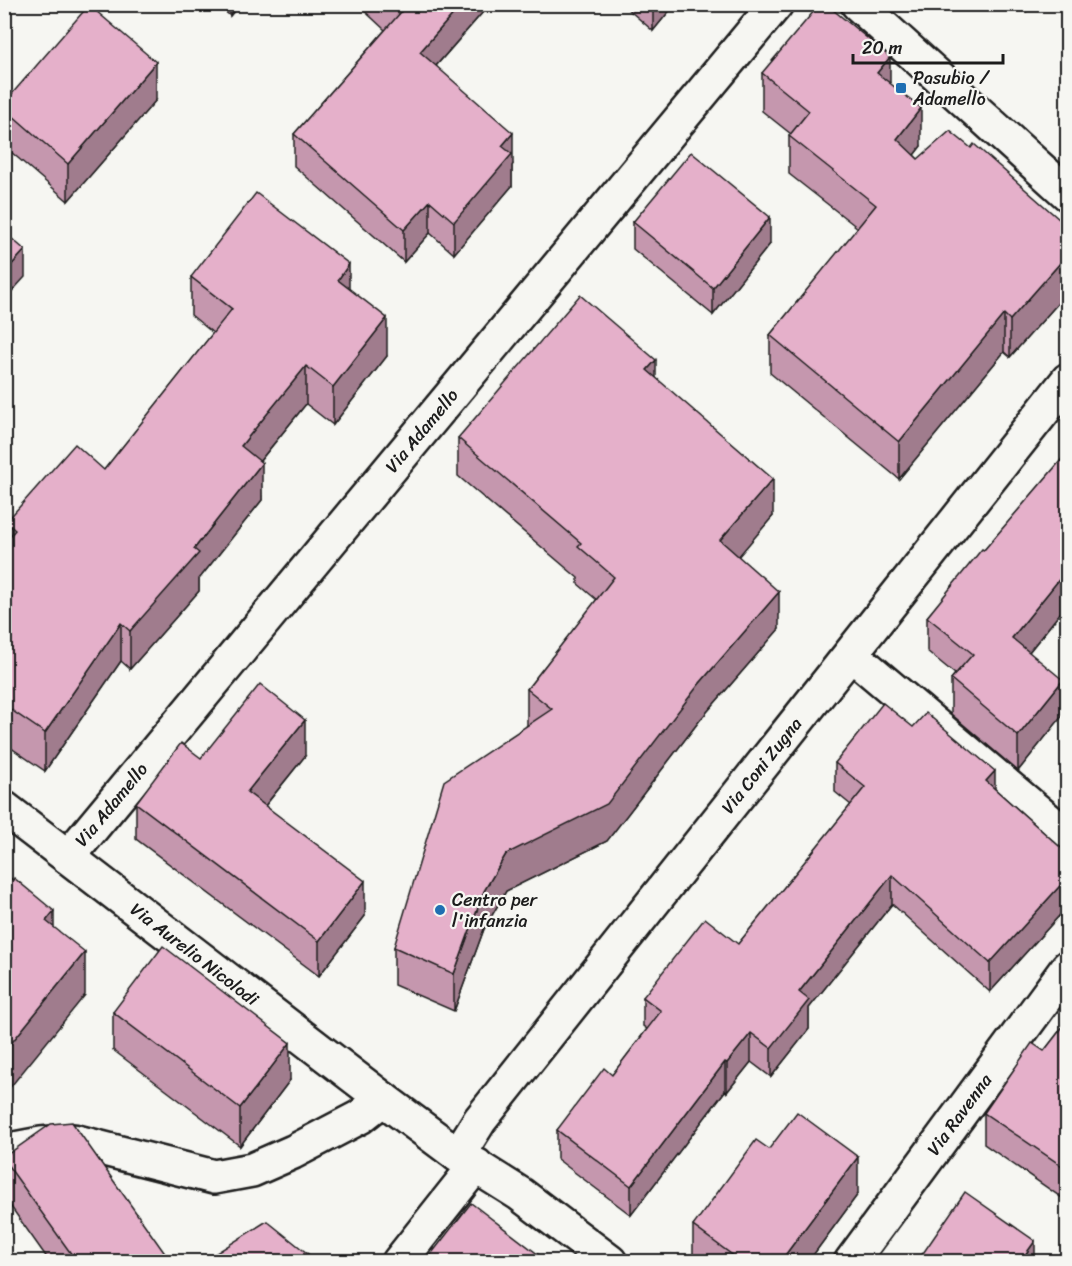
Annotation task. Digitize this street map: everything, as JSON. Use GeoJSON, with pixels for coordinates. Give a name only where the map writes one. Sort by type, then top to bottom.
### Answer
{"type":"FeatureCollection","features":[{"type":"Feature","properties":{"kind":"street","name":"Via Adamello"},"geometry":{"type":"LineString","coordinates":[[68,857],[776,4]]}},
{"type":"Feature","properties":{"kind":"street"},"geometry":{"type":"LineString","coordinates":[[858,4],[1068,194]]}},
{"type":"Feature","properties":{"kind":"street","name":"Via Coni Zugna"},"geometry":{"type":"LineString","coordinates":[[399,1262],[467,1160],[480,1120],[1068,380]]}},
{"type":"Feature","properties":{"kind":"street"},"geometry":{"type":"LineString","coordinates":[[851,654],[1068,837]]}},
{"type":"Feature","properties":{"kind":"street","name":"Via Aurelio Nicolodi"},"geometry":{"type":"LineString","coordinates":[[4,808],[383,1099],[467,1160],[520,1194],[610,1262]]}},
{"type":"Feature","properties":{"kind":"street","name":"Via Ravenna"},"geometry":{"type":"LineString","coordinates":[[851,1262],[1068,967]]}},
{"type":"Feature","properties":{"kind":"street"},"geometry":{"type":"LineString","coordinates":[[4,1151],[74,1141],[214,1177],[252,1170],[293,1152],[360,1118],[383,1099]]}},
{"type":"Feature","properties":{"kind":"building"},"geometry":{"type":"Polygon","coordinates":[[[393,4],[462,4],[420,52],[513,133],[502,146],[512,154],[454,222],[430,201],[404,230],[294,134],[401,12],[393,4]]]}},
{"type":"Feature","properties":{"kind":"building"},"geometry":{"type":"Polygon","coordinates":[[[820,4],[826,4],[890,57],[877,73],[921,108],[897,139],[918,159],[950,131],[971,148],[974,144],[1068,227],[1068,254],[1010,320],[1004,314],[899,442],[770,335],[876,205],[789,136],[809,111],[762,73],[820,4]]]}},
{"type":"Feature","properties":{"kind":"building"},"geometry":{"type":"Polygon","coordinates":[[[89,5],[156,62],[68,164],[4,108],[4,103],[89,5]]]}},
{"type":"Feature","properties":{"kind":"building"},"geometry":{"type":"Polygon","coordinates":[[[691,152],[770,217],[713,288],[633,222],[691,152]]]}},
{"type":"Feature","properties":{"kind":"building"},"geometry":{"type":"Polygon","coordinates":[[[256,193],[349,264],[338,280],[387,318],[333,387],[306,366],[241,446],[262,463],[194,549],[199,553],[130,631],[121,623],[45,733],[4,705],[4,543],[15,530],[6,522],[75,444],[104,470],[232,309],[191,277],[256,193]]]}},
{"type":"Feature","properties":{"kind":"building"},"geometry":{"type":"Polygon","coordinates":[[[4,232],[25,250],[4,273],[4,232]]]}},
{"type":"Feature","properties":{"kind":"building"},"geometry":{"type":"Polygon","coordinates":[[[580,295],[656,360],[647,370],[773,479],[720,540],[779,592],[700,683],[607,804],[506,854],[484,891],[454,974],[394,947],[444,781],[552,709],[527,689],[614,577],[578,546],[581,543],[458,438],[580,295]]]}},
{"type":"Feature","properties":{"kind":"building"},"geometry":{"type":"Polygon","coordinates":[[[1068,452],[1068,583],[1061,577],[1012,638],[1063,680],[1018,736],[951,679],[973,654],[927,617],[982,549],[984,550],[1068,452]]]}},
{"type":"Feature","properties":{"kind":"building"},"geometry":{"type":"Polygon","coordinates":[[[260,684],[305,720],[247,792],[365,881],[319,941],[136,803],[181,743],[201,758],[260,684]]]}},
{"type":"Feature","properties":{"kind":"building"},"geometry":{"type":"Polygon","coordinates":[[[883,703],[913,727],[926,713],[995,771],[986,781],[1068,854],[1068,877],[990,963],[892,875],[799,992],[809,1000],[771,1048],[751,1033],[727,1063],[725,1062],[631,1186],[557,1130],[604,1068],[612,1075],[661,1011],[643,997],[705,918],[738,944],[865,787],[835,763],[883,703]]]}},
{"type":"Feature","properties":{"kind":"building"},"geometry":{"type":"Polygon","coordinates":[[[4,873],[13,880],[14,878],[54,911],[46,921],[85,952],[4,1052],[4,873]]]}},
{"type":"Feature","properties":{"kind":"building"},"geometry":{"type":"Polygon","coordinates":[[[163,946],[290,1043],[240,1108],[113,1012],[163,946]]]}},
{"type":"Feature","properties":{"kind":"building"},"geometry":{"type":"Polygon","coordinates":[[[1068,1020],[1068,1170],[984,1113],[1032,1043],[1044,1051],[1068,1020]]]}},
{"type":"Feature","properties":{"kind":"building"},"geometry":{"type":"Polygon","coordinates":[[[797,1112],[858,1157],[780,1262],[742,1262],[693,1226],[756,1140],[769,1149],[797,1112]]]}},
{"type":"Feature","properties":{"kind":"building"},"geometry":{"type":"Polygon","coordinates":[[[72,1122],[171,1262],[77,1262],[4,1160],[4,1157],[51,1124],[72,1122]]]}},
{"type":"Feature","properties":{"kind":"building"},"geometry":{"type":"Polygon","coordinates":[[[965,1192],[1035,1241],[1020,1262],[917,1262],[965,1192]]]}},
{"type":"Feature","properties":{"kind":"building"},"geometry":{"type":"Polygon","coordinates":[[[471,1203],[548,1262],[425,1262],[471,1203]]]}},
{"type":"Feature","properties":{"kind":"building"},"geometry":{"type":"Polygon","coordinates":[[[267,1221],[318,1262],[202,1262],[267,1221]]]}},
{"type":"Feature","properties":{"kind":"place","name":"Pasubio / Adamello"},"geometry":{"type":"Point","coordinates":[901,88]}},
{"type":"Feature","properties":{"kind":"place","name":"Centro per l'infanzia"},"geometry":{"type":"Point","coordinates":[440,910]}}]}
